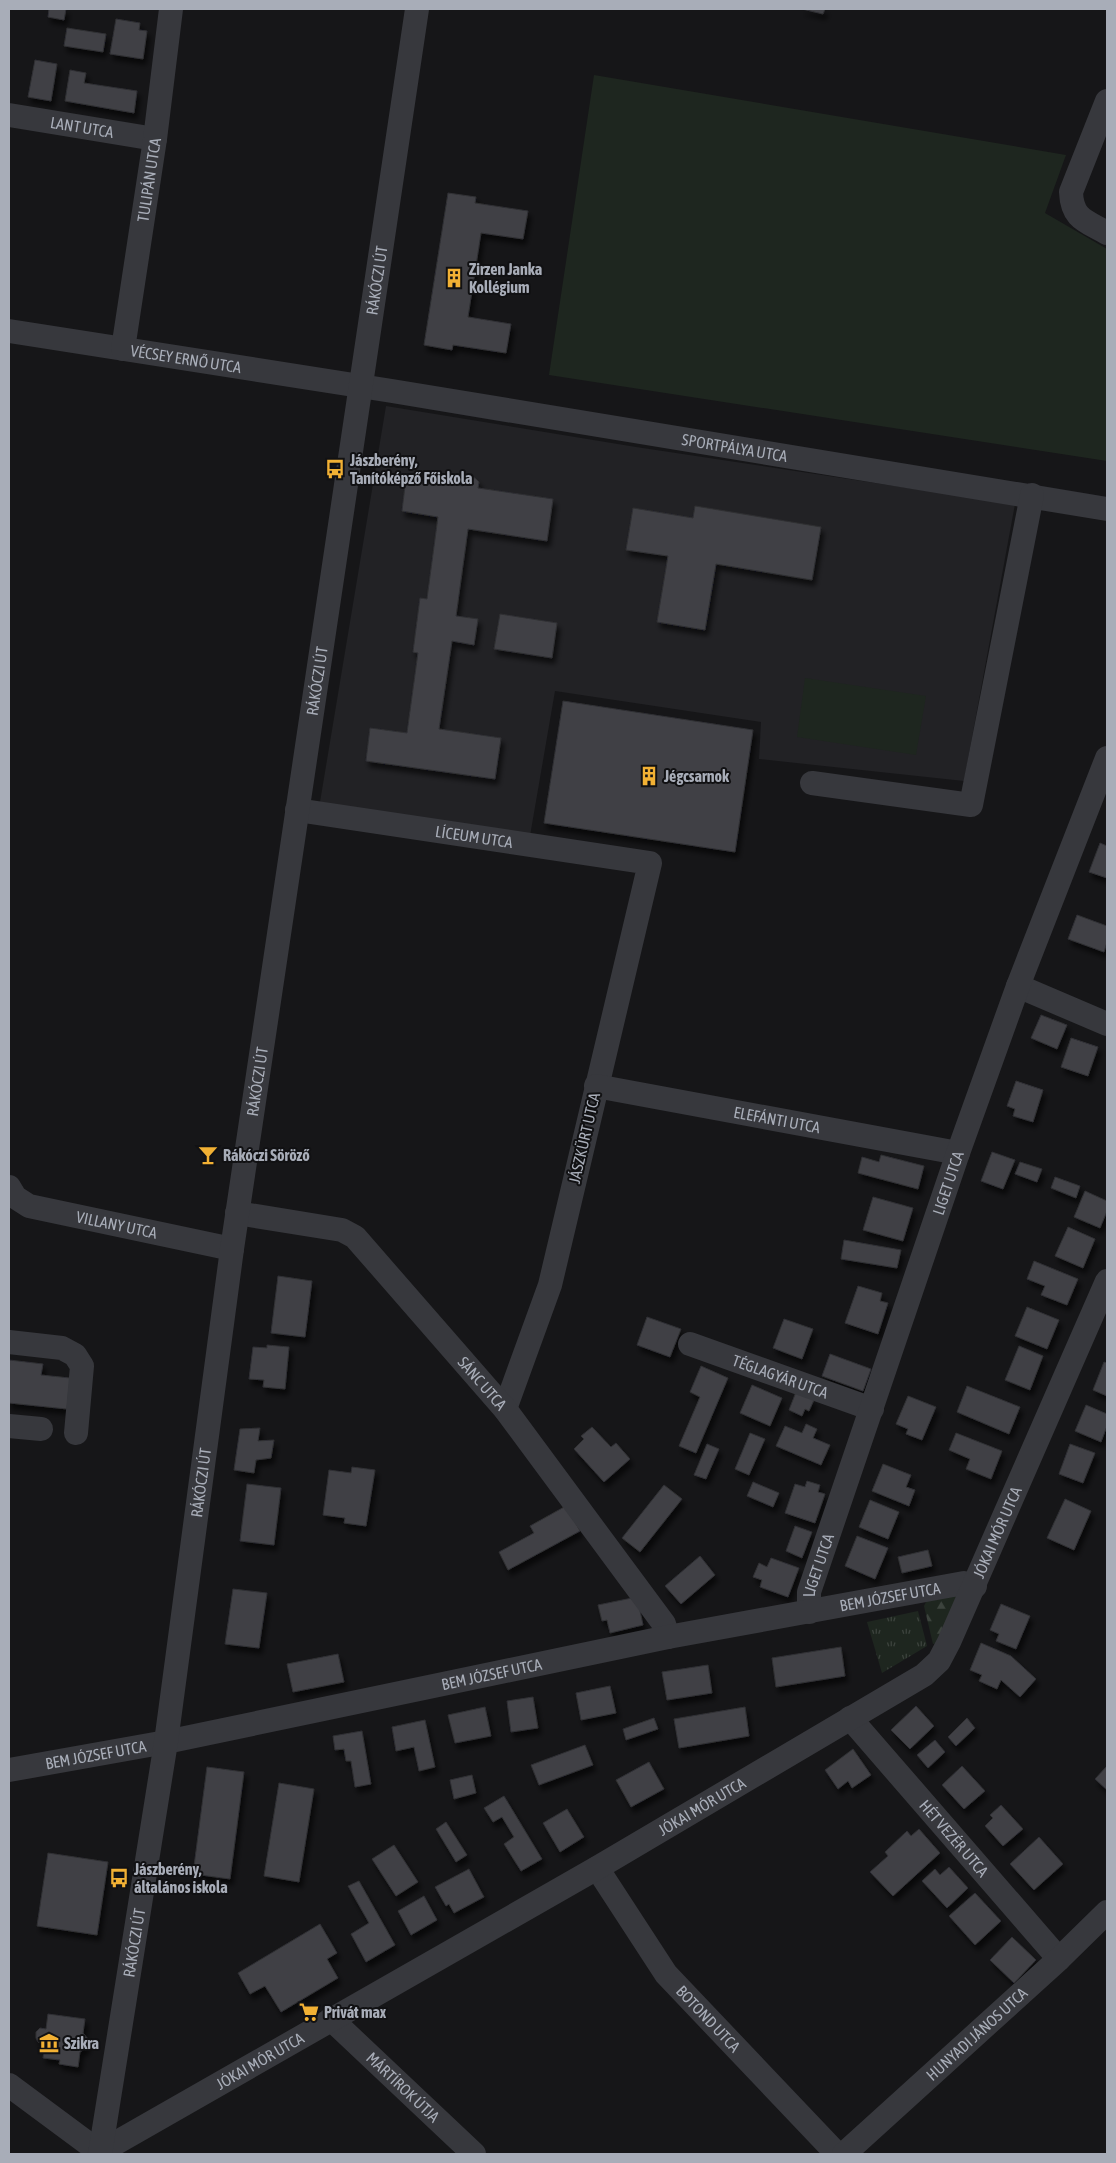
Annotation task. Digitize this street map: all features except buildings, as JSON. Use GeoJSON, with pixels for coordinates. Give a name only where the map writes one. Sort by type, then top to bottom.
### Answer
{"type":"FeatureCollection","features":[{"type":"Feature","properties":{"kind":"street","name":"TULIPÁN UTCA"},"geometry":{"type":"LineString","coordinates":[[123,349],[155,139],[171,9]]}},
{"type":"Feature","properties":{"kind":"street","name":"RÁKÓCZI ÚT"},"geometry":{"type":"LineString","coordinates":[[101,2154],[166,1742],[237,1213],[417,9]]}},
{"type":"Feature","properties":{"kind":"street"},"geometry":{"type":"LineString","coordinates":[[1107,101],[1071,192],[1072,207],[1078,216],[1107,234]]}},
{"type":"Feature","properties":{"kind":"street","name":"LANT UTCA"},"geometry":{"type":"LineString","coordinates":[[9,115],[155,139]]}},
{"type":"Feature","properties":{"kind":"street","name":"VÉCSEY ERNŐ UTCA"},"geometry":{"type":"LineString","coordinates":[[9,332],[362,386]]}},
{"type":"Feature","properties":{"kind":"street","name":"SPORTPÁLYA UTCA"},"geometry":{"type":"LineString","coordinates":[[362,386],[1107,509]]}},
{"type":"Feature","properties":{"kind":"street"},"geometry":{"type":"LineString","coordinates":[[812,782],[971,805],[1032,496]]}},
{"type":"Feature","properties":{"kind":"street","name":"LIGET UTCA"},"geometry":{"type":"LineString","coordinates":[[809,1612],[810,1592],[958,1153],[1018,986],[1107,758]]}},
{"type":"Feature","properties":{"kind":"street","name":"LÍCEUM UTCA"},"geometry":{"type":"LineString","coordinates":[[297,810],[650,863]]}},
{"type":"Feature","properties":{"kind":"street","name":"JÁSZKÜRT UTCA"},"geometry":{"type":"LineString","coordinates":[[505,1409],[550,1285],[650,863]]}},
{"type":"Feature","properties":{"kind":"street"},"geometry":{"type":"LineString","coordinates":[[1018,986],[1107,1024]]}},
{"type":"Feature","properties":{"kind":"street","name":"ELEFÁNTI UTCA"},"geometry":{"type":"LineString","coordinates":[[596,1086],[958,1153]]}},
{"type":"Feature","properties":{"kind":"street","name":"VILLANY UTCA"},"geometry":{"type":"LineString","coordinates":[[9,1187],[15,1197],[29,1206],[232,1248]]}},
{"type":"Feature","properties":{"kind":"street","name":"SÁNC UTCA"},"geometry":{"type":"LineString","coordinates":[[237,1213],[342,1230],[355,1237],[505,1409],[664,1624],[668,1637]]}},
{"type":"Feature","properties":{"kind":"street","name":"JÓKAI MÓR UTCA"},"geometry":{"type":"LineString","coordinates":[[101,2154],[331,2019],[597,1868],[924,1675],[939,1661],[975,1586],[1102,1309],[1107,1280]]}},
{"type":"Feature","properties":{"kind":"street"},"geometry":{"type":"LineString","coordinates":[[9,1342],[62,1348],[75,1355],[82,1366],[76,1433]]}},
{"type":"Feature","properties":{"kind":"street","name":"TÉGLAGYÁR UTCA"},"geometry":{"type":"LineString","coordinates":[[690,1344],[872,1409]]}},
{"type":"Feature","properties":{"kind":"street"},"geometry":{"type":"LineString","coordinates":[[9,1426],[41,1429]]}},
{"type":"Feature","properties":{"kind":"street","name":"BEM JÓZSEF UTCA"},"geometry":{"type":"LineString","coordinates":[[9,1770],[166,1742],[668,1637],[964,1583],[975,1586]]}},
{"type":"Feature","properties":{"kind":"street","name":"HÉT VEZÉR UTCA"},"geometry":{"type":"LineString","coordinates":[[850,1718],[1059,1959]]}},
{"type":"Feature","properties":{"kind":"street","name":"BOTOND UTCA"},"geometry":{"type":"LineString","coordinates":[[597,1868],[666,1974],[837,2154]]}},
{"type":"Feature","properties":{"kind":"street","name":"HUNYADI JÁNOS UTCA"},"geometry":{"type":"LineString","coordinates":[[844,2154],[1059,1959],[1107,1912]]}},
{"type":"Feature","properties":{"kind":"street","name":"MÁRTÍROK ÚTJA"},"geometry":{"type":"LineString","coordinates":[[331,2019],[474,2154]]}},
{"type":"Feature","properties":{"kind":"street"},"geometry":{"type":"LineString","coordinates":[[9,2084],[101,2154]]}},
{"type":"Feature","properties":{"kind":"shaded area"},"geometry":{"type":"Polygon","coordinates":[[[386,406],[636,447],[1015,504],[964,781],[759,759],[761,722],[555,691],[530,836],[320,802],[386,406]]]}},
{"type":"Feature","properties":{"kind":"green space"},"geometry":{"type":"Polygon","coordinates":[[[594,75],[1066,155],[1045,213],[1107,249],[1107,461],[549,375],[594,75]]]}},
{"type":"Feature","properties":{"kind":"green space"},"geometry":{"type":"Polygon","coordinates":[[[805,678],[926,696],[916,755],[797,737],[805,678]]]}},
{"type":"Feature","properties":{"kind":"green space"},"geometry":{"type":"Polygon","coordinates":[[[963,1595],[943,1642],[933,1644],[924,1606],[927,1600],[963,1595]]]}},
{"type":"Feature","properties":{"kind":"green space"},"geometry":{"type":"Polygon","coordinates":[[[918,1611],[927,1646],[882,1673],[867,1622],[918,1611]]]}},
{"type":"Feature","properties":{"kind":"place","name":"Zirzen Janka Kollégium"},"geometry":{"type":"Point","coordinates":[454,278]}},
{"type":"Feature","properties":{"kind":"place","name":"Jászberény, Tanítóképző Főiskola"},"geometry":{"type":"Point","coordinates":[335,469]}},
{"type":"Feature","properties":{"kind":"place","name":"Jégcsarnok"},"geometry":{"type":"Point","coordinates":[649,776]}},
{"type":"Feature","properties":{"kind":"place","name":"Rákóczi Söröző"},"geometry":{"type":"Point","coordinates":[208,1155]}},
{"type":"Feature","properties":{"kind":"place","name":"Jászberény, általános iskola"},"geometry":{"type":"Point","coordinates":[119,1878]}},
{"type":"Feature","properties":{"kind":"place","name":"Privát max"},"geometry":{"type":"Point","coordinates":[309,2012]}},
{"type":"Feature","properties":{"kind":"place","name":"Szikra"},"geometry":{"type":"Point","coordinates":[49,2043]}}]}
